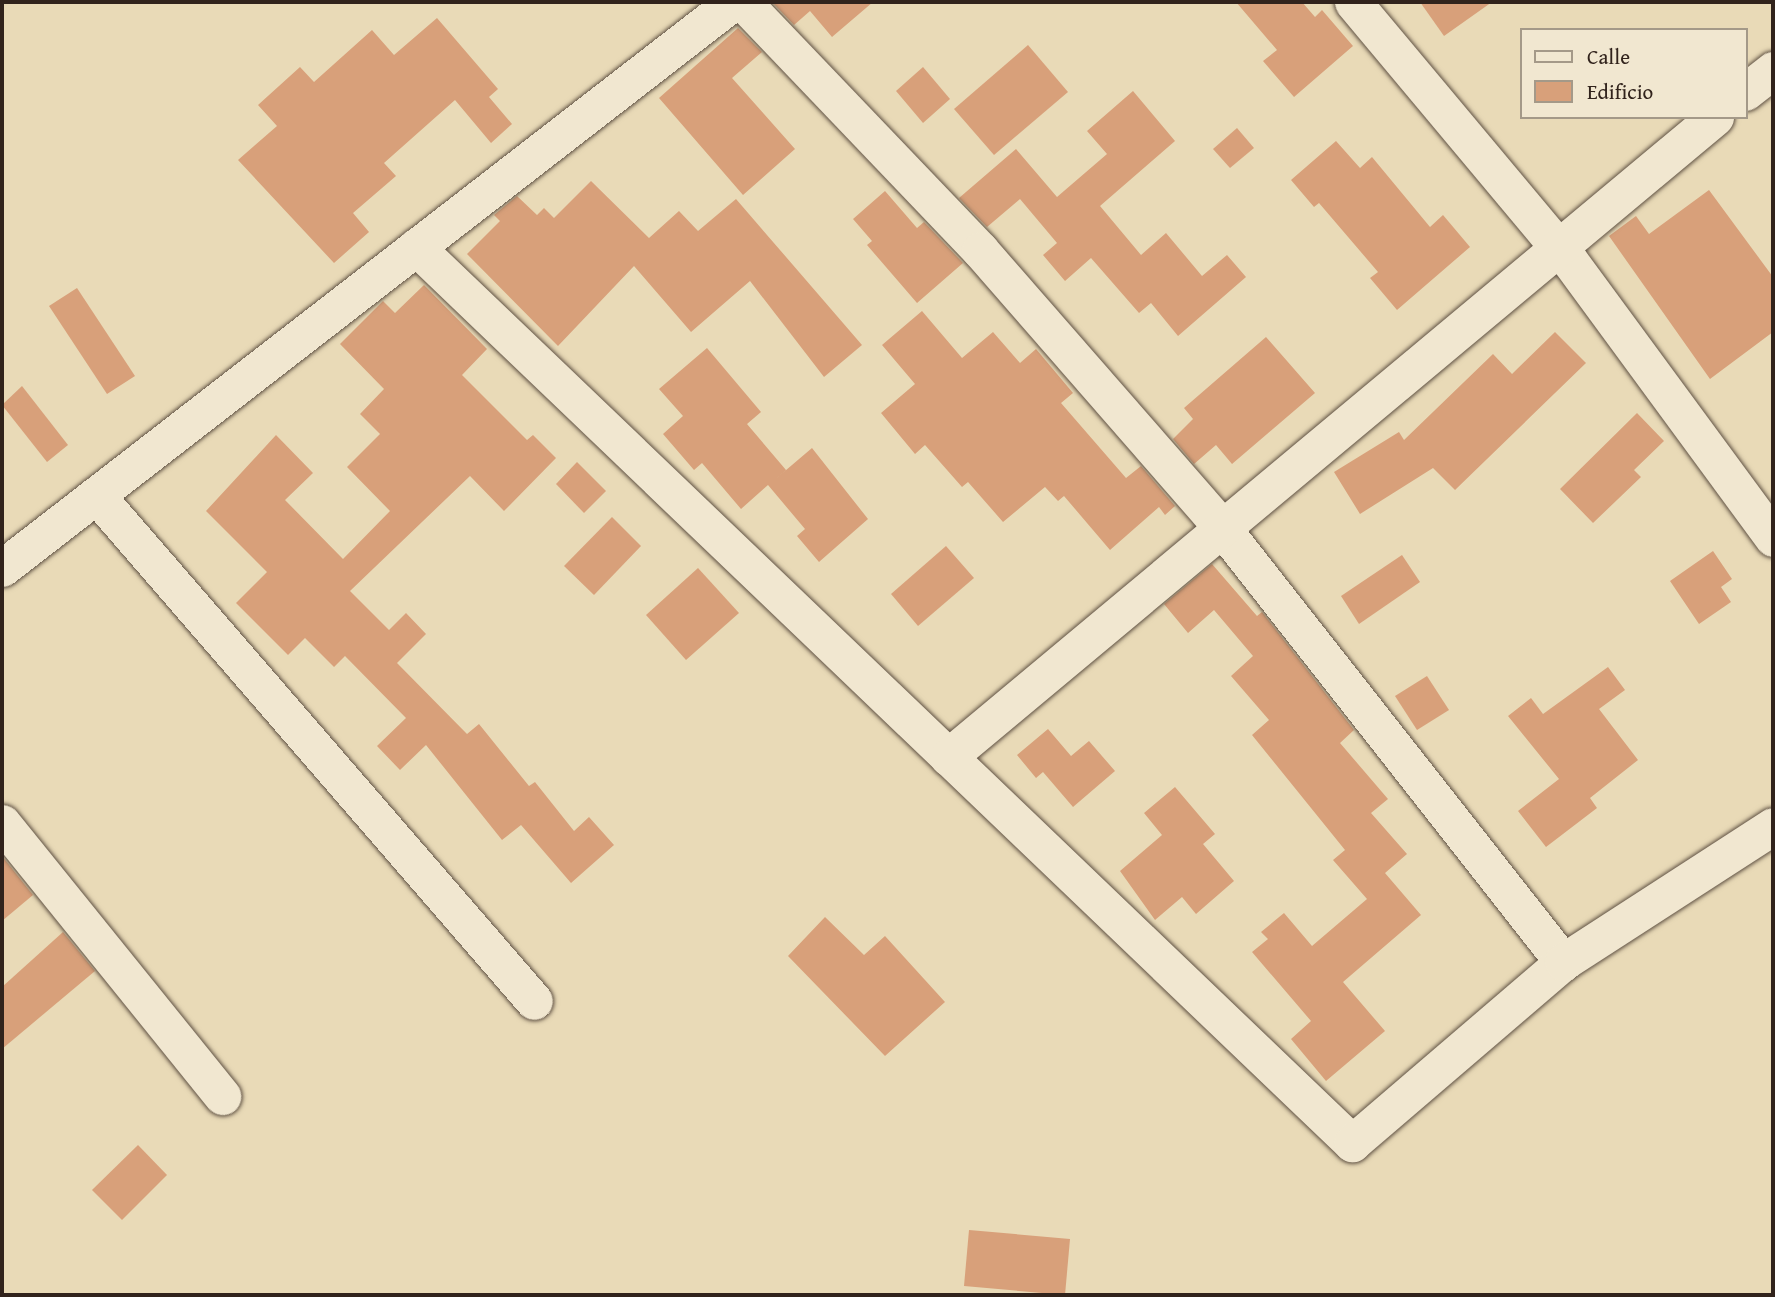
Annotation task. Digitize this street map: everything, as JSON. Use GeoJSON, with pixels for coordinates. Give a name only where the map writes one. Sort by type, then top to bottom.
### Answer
{"type":"FeatureCollection","features":[{"type":"Feature","properties":{"kind":"street"},"geometry":{"type":"LineString","coordinates":[[2,568],[733,2]]}},
{"type":"Feature","properties":{"kind":"street"},"geometry":{"type":"LineString","coordinates":[[743,2],[980,250],[1223,529],[1563,962]]}},
{"type":"Feature","properties":{"kind":"street"},"geometry":{"type":"LineString","coordinates":[[1353,2],[1557,246],[1773,538]]}},
{"type":"Feature","properties":{"kind":"street"},"geometry":{"type":"LineString","coordinates":[[1747,90],[1773,70]]}},
{"type":"Feature","properties":{"kind":"street"},"geometry":{"type":"LineString","coordinates":[[948,757],[1223,529],[1557,246],[1713,119]]}},
{"type":"Feature","properties":{"kind":"street"},"geometry":{"type":"LineString","coordinates":[[415,247],[1352,1143],[1563,962],[1773,826]]}},
{"type":"Feature","properties":{"kind":"street"},"geometry":{"type":"LineString","coordinates":[[96,495],[534,1001]]}},
{"type":"Feature","properties":{"kind":"street"},"geometry":{"type":"LineString","coordinates":[[2,823],[222,1096]]}},
{"type":"Feature","properties":{"kind":"building"},"geometry":{"type":"Polygon","coordinates":[[[772,2],[873,2],[832,37],[810,11],[794,25],[772,2]]]}},
{"type":"Feature","properties":{"kind":"building"},"geometry":{"type":"Polygon","coordinates":[[[1236,2],[1302,2],[1315,17],[1322,10],[1353,46],[1294,97],[1263,61],[1277,50],[1236,2]]]}},
{"type":"Feature","properties":{"kind":"building"},"geometry":{"type":"Polygon","coordinates":[[[1420,2],[1492,2],[1444,36],[1420,2]]]}},
{"type":"Feature","properties":{"kind":"building"},"geometry":{"type":"Polygon","coordinates":[[[437,18],[498,89],[489,97],[512,124],[491,143],[455,100],[384,163],[396,176],[353,213],[369,232],[334,263],[238,160],[277,126],[258,105],[300,67],[314,82],[372,30],[394,55],[437,18]]]}},
{"type":"Feature","properties":{"kind":"building"},"geometry":{"type":"Polygon","coordinates":[[[738,28],[762,52],[732,78],[795,149],[743,195],[659,98],[738,28]]]}},
{"type":"Feature","properties":{"kind":"building"},"geometry":{"type":"Polygon","coordinates":[[[1028,45],[1068,92],[994,155],[954,109],[1028,45]]]}},
{"type":"Feature","properties":{"kind":"building"},"geometry":{"type":"Polygon","coordinates":[[[923,67],[950,99],[923,123],[896,91],[923,67]]]}},
{"type":"Feature","properties":{"kind":"building"},"geometry":{"type":"Polygon","coordinates":[[[1133,91],[1175,141],[1100,206],[1141,255],[1166,233],[1202,276],[1227,255],[1246,277],[1178,336],[1151,303],[1139,313],[1091,258],[1065,281],[1043,255],[1057,243],[1020,199],[987,227],[959,198],[1016,149],[1057,197],[1107,154],[1087,131],[1133,91]]]}},
{"type":"Feature","properties":{"kind":"building"},"geometry":{"type":"Polygon","coordinates":[[[1237,128],[1254,148],[1230,168],[1213,149],[1237,128]]]}},
{"type":"Feature","properties":{"kind":"building"},"geometry":{"type":"Polygon","coordinates":[[[1336,141],[1360,168],[1372,157],[1430,227],[1443,215],[1470,247],[1397,310],[1370,278],[1378,272],[1319,203],[1314,207],[1291,180],[1336,141]]]}},
{"type":"Feature","properties":{"kind":"building"},"geometry":{"type":"Polygon","coordinates":[[[591,181],[649,238],[679,211],[698,231],[736,199],[862,345],[824,377],[750,281],[691,332],[634,266],[558,346],[467,254],[500,221],[494,215],[517,196],[537,215],[544,208],[554,218],[591,181]]]}},
{"type":"Feature","properties":{"kind":"building"},"geometry":{"type":"Polygon","coordinates":[[[1709,190],[1773,277],[1773,332],[1710,379],[1609,236],[1636,216],[1649,234],[1709,190]]]}},
{"type":"Feature","properties":{"kind":"building"},"geometry":{"type":"Polygon","coordinates":[[[885,191],[917,228],[924,222],[963,263],[917,303],[867,245],[872,241],[853,219],[885,191]]]}},
{"type":"Feature","properties":{"kind":"building"},"geometry":{"type":"Polygon","coordinates":[[[424,285],[487,349],[462,375],[527,440],[533,435],[556,458],[504,511],[470,476],[350,591],[389,630],[406,613],[426,634],[397,663],[467,734],[479,724],[529,786],[535,782],[574,831],[589,817],[614,845],[571,883],[521,825],[502,840],[426,745],[400,770],[377,746],[406,718],[345,656],[334,667],[305,638],[288,655],[236,603],[267,572],[206,511],[276,435],[313,473],[285,500],[343,559],[390,511],[347,467],[380,434],[360,414],[384,389],[340,344],[383,301],[395,313],[424,285]]]}},
{"type":"Feature","properties":{"kind":"building"},"geometry":{"type":"Polygon","coordinates":[[[77,288],[135,376],[107,394],[49,306],[77,288]]]}},
{"type":"Feature","properties":{"kind":"building"},"geometry":{"type":"Polygon","coordinates":[[[922,311],[962,358],[993,332],[1020,363],[1036,349],[1073,393],[1061,403],[1126,478],[1141,466],[1175,506],[1165,515],[1159,507],[1110,550],[1064,496],[1058,501],[1045,487],[1003,522],[968,482],[962,487],[925,445],[915,454],[881,413],[915,384],[882,345],[922,311]]]}},
{"type":"Feature","properties":{"kind":"building"},"geometry":{"type":"Polygon","coordinates":[[[1555,332],[1586,363],[1455,490],[1433,468],[1360,514],[1334,472],[1399,432],[1404,440],[1493,354],[1512,374],[1555,332]]]}},
{"type":"Feature","properties":{"kind":"building"},"geometry":{"type":"Polygon","coordinates":[[[1266,337],[1315,393],[1232,464],[1216,445],[1194,464],[1173,439],[1193,419],[1184,408],[1266,337]]]}},
{"type":"Feature","properties":{"kind":"building"},"geometry":{"type":"Polygon","coordinates":[[[707,348],[761,412],[747,424],[786,470],[772,482],[812,448],[868,519],[819,562],[797,536],[805,529],[768,485],[741,509],[702,463],[694,470],[663,434],[683,416],[659,389],[707,348]]]}},
{"type":"Feature","properties":{"kind":"building"},"geometry":{"type":"Polygon","coordinates":[[[22,386],[68,445],[47,462],[2,405],[22,386]]]}},
{"type":"Feature","properties":{"kind":"building"},"geometry":{"type":"Polygon","coordinates":[[[1637,413],[1664,441],[1634,470],[1641,477],[1593,523],[1560,489],[1637,413]]]}},
{"type":"Feature","properties":{"kind":"building"},"geometry":{"type":"Polygon","coordinates":[[[577,462],[606,491],[584,513],[556,484],[577,462]]]}},
{"type":"Feature","properties":{"kind":"building"},"geometry":{"type":"Polygon","coordinates":[[[612,517],[641,546],[594,595],[564,566],[612,517]]]}},
{"type":"Feature","properties":{"kind":"building"},"geometry":{"type":"Polygon","coordinates":[[[946,546],[974,578],[918,626],[891,594],[946,546]]]}},
{"type":"Feature","properties":{"kind":"building"},"geometry":{"type":"Polygon","coordinates":[[[1713,551],[1732,579],[1721,587],[1731,602],[1699,624],[1670,581],[1713,551]]]}},
{"type":"Feature","properties":{"kind":"building"},"geometry":{"type":"Polygon","coordinates":[[[1402,555],[1420,582],[1359,624],[1341,596],[1402,555]]]}},
{"type":"Feature","properties":{"kind":"building"},"geometry":{"type":"Polygon","coordinates":[[[1212,564],[1257,616],[1262,612],[1354,730],[1340,743],[1388,799],[1371,813],[1407,854],[1385,873],[1421,915],[1343,982],[1385,1031],[1326,1081],[1291,1039],[1311,1021],[1252,952],[1268,939],[1261,932],[1284,913],[1312,946],[1367,899],[1333,860],[1345,850],[1252,735],[1269,720],[1231,676],[1253,656],[1214,610],[1188,633],[1164,604],[1212,564]]]}},
{"type":"Feature","properties":{"kind":"building"},"geometry":{"type":"Polygon","coordinates":[[[698,568],[739,613],[686,660],[646,615],[698,568]]]}},
{"type":"Feature","properties":{"kind":"building"},"geometry":{"type":"Polygon","coordinates":[[[1608,667],[1625,690],[1599,709],[1638,760],[1590,798],[1597,808],[1546,847],[1518,811],[1559,779],[1508,716],[1531,698],[1543,714],[1608,667]]]}},
{"type":"Feature","properties":{"kind":"building"},"geometry":{"type":"Polygon","coordinates":[[[1427,676],[1449,710],[1417,730],[1395,696],[1427,676]]]}},
{"type":"Feature","properties":{"kind":"building"},"geometry":{"type":"Polygon","coordinates":[[[1048,729],[1071,756],[1089,741],[1115,771],[1073,807],[1043,772],[1036,778],[1017,755],[1048,729]]]}},
{"type":"Feature","properties":{"kind":"building"},"geometry":{"type":"Polygon","coordinates":[[[1175,787],[1215,834],[1203,844],[1234,881],[1196,914],[1182,897],[1155,920],[1120,871],[1162,835],[1144,813],[1175,787]]]}},
{"type":"Feature","properties":{"kind":"building"},"geometry":{"type":"Polygon","coordinates":[[[2,856],[33,895],[2,921],[2,856]]]}},
{"type":"Feature","properties":{"kind":"building"},"geometry":{"type":"Polygon","coordinates":[[[825,917],[864,955],[885,936],[945,1002],[885,1056],[788,956],[825,917]]]}},
{"type":"Feature","properties":{"kind":"building"},"geometry":{"type":"Polygon","coordinates":[[[63,932],[95,971],[2,1049],[2,987],[63,932]]]}},
{"type":"Feature","properties":{"kind":"building"},"geometry":{"type":"Polygon","coordinates":[[[138,1145],[167,1175],[122,1220],[92,1190],[138,1145]]]}},
{"type":"Feature","properties":{"kind":"building"},"geometry":{"type":"Polygon","coordinates":[[[969,1230],[1070,1239],[1065,1295],[964,1286],[969,1230]]]}}]}
